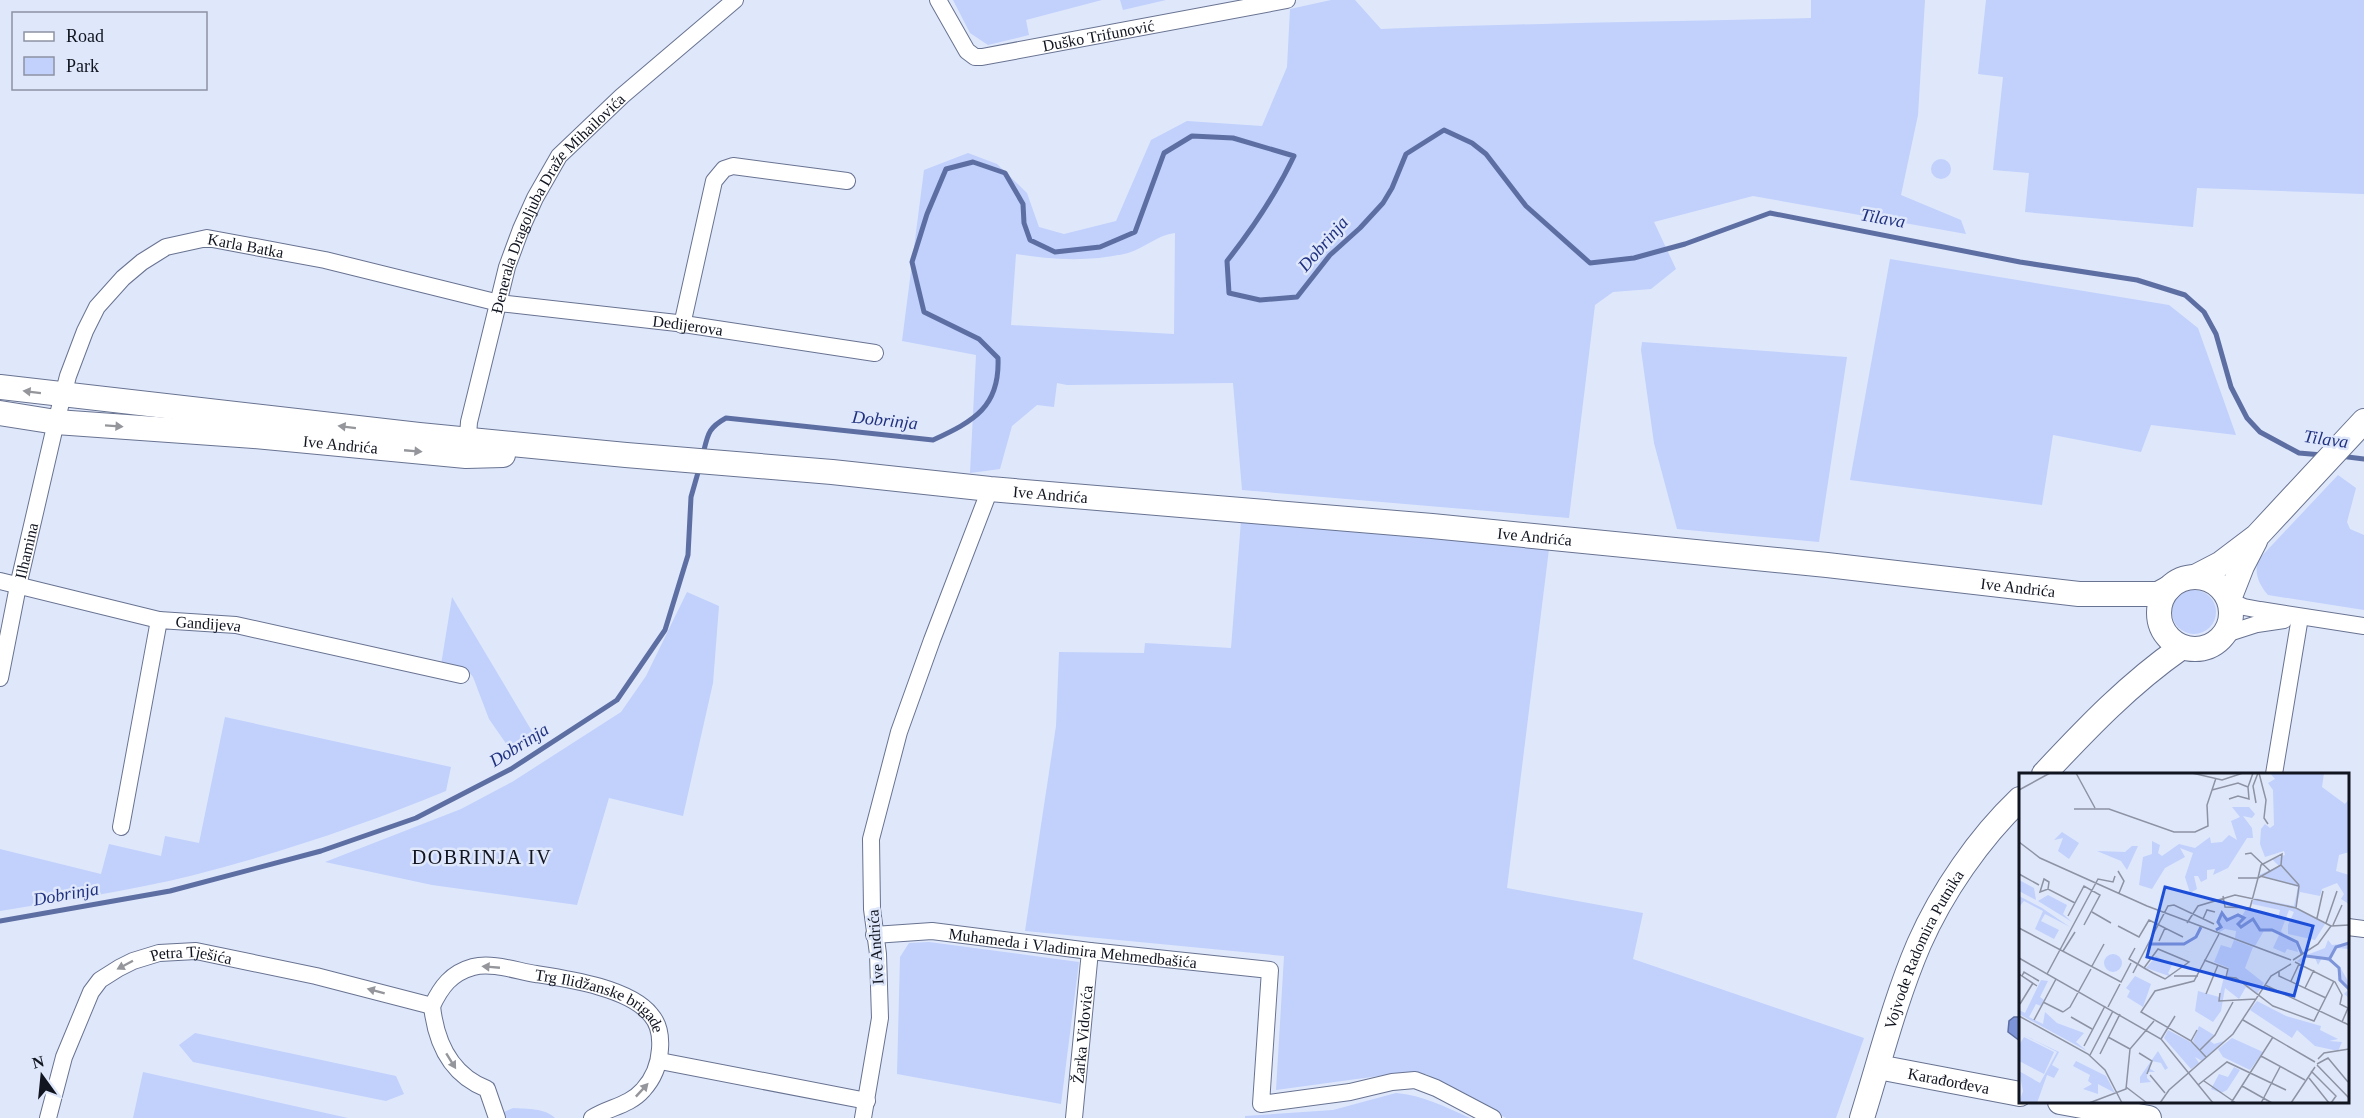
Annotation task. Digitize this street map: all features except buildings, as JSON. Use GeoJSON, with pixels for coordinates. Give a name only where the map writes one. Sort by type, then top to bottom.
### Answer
{"type":"FeatureCollection","features":[{"type":"Feature","properties":{"kind":"main road","name":"Ive Andrića"},"geometry":{"type":"LineString","coordinates":[[0,387],[467,447]]}},
{"type":"Feature","properties":{"kind":"main road","name":"Ive Andrića"},"geometry":{"type":"LineString","coordinates":[[0,412],[56,422],[254,436],[626,455],[736,464],[990,489],[1432,526],[1816,564],[2079,594],[2158,594],[2169,588]]}},
{"type":"Feature","properties":{"kind":"main road"},"geometry":{"type":"LineString","coordinates":[[2195,577],[2212,581],[2224,591],[2232,614],[2226,633],[2218,642],[2198,650],[2182,648],[2169,639],[2161,626],[2159,608],[2169,588],[2181,580],[2195,577],[2220,564],[2258,536],[2364,421]]}},
{"type":"Feature","properties":{"kind":"main road"},"geometry":{"type":"LineString","coordinates":[[2229,600],[2242,566],[2258,536]]}},
{"type":"Feature","properties":{"kind":"main road","name":"Ive Andrića"},"geometry":{"type":"LineString","coordinates":[[2079,594],[2141,614],[2161,626]]}},
{"type":"Feature","properties":{"kind":"main road"},"geometry":{"type":"LineString","coordinates":[[2118,697],[2148,656],[2161,626]]}},
{"type":"Feature","properties":{"kind":"main road"},"geometry":{"type":"LineString","coordinates":[[2045,773],[2118,697],[2158,663],[2182,648]]}},
{"type":"Feature","properties":{"kind":"main road","name":"Vojvode Radomira Putnika"},"geometry":{"type":"LineString","coordinates":[[1862,1118],[1888,1029],[1919,945],[1934,912],[1991,830],[2019,800]]}},
{"type":"Feature","properties":{"kind":"main road","name":"Karađorđeva"},"geometry":{"type":"LineString","coordinates":[[1878,1067],[2019,1094]]}},
{"type":"Feature","properties":{"kind":"main road"},"geometry":{"type":"LineString","coordinates":[[2070,1103],[2149,1118]]}},
{"type":"Feature","properties":{"kind":"street","name":"Đenerala Dragoljuba Draže Mihailovića"},"geometry":{"type":"LineString","coordinates":[[467,447],[469,422],[507,267],[535,198],[559,156],[622,96],[735,0]]}},
{"type":"Feature","properties":{"kind":"street","name":"Duško Trifunović"},"geometry":{"type":"LineString","coordinates":[[938,0],[967,51],[975,57],[1287,0]]}},
{"type":"Feature","properties":{"kind":"street"},"geometry":{"type":"LineString","coordinates":[[682,325],[708,202],[718,174],[733,166],[847,181]]}},
{"type":"Feature","properties":{"kind":"street","name":"Karla Batka"},"geometry":{"type":"LineString","coordinates":[[56,422],[68,376],[97,307],[141,262],[166,247],[188,241],[207,238],[325,260],[499,303]]}},
{"type":"Feature","properties":{"kind":"street","name":"Dedijerova"},"geometry":{"type":"LineString","coordinates":[[499,303],[682,325],[875,353]]}},
{"type":"Feature","properties":{"kind":"street","name":"Ilhamina"},"geometry":{"type":"LineString","coordinates":[[0,678],[18,586],[56,422]]}},
{"type":"Feature","properties":{"kind":"street","name":"Ive Andrića"},"geometry":{"type":"LineString","coordinates":[[865,1110],[880,1018],[878,954],[874,935],[870,862],[871,840],[905,715],[990,489]]}},
{"type":"Feature","properties":{"kind":"street"},"geometry":{"type":"LineString","coordinates":[[0,581],[159,620]]}},
{"type":"Feature","properties":{"kind":"street"},"geometry":{"type":"LineString","coordinates":[[2229,600],[2244,607],[2364,626]]}},
{"type":"Feature","properties":{"kind":"street"},"geometry":{"type":"LineString","coordinates":[[2226,633],[2257,624],[2300,617]]}},
{"type":"Feature","properties":{"kind":"street"},"geometry":{"type":"LineString","coordinates":[[2274,773],[2300,617]]}},
{"type":"Feature","properties":{"kind":"street","name":"Gandijeva"},"geometry":{"type":"LineString","coordinates":[[121,827],[159,620],[236,625],[461,675]]}},
{"type":"Feature","properties":{"kind":"street"},"geometry":{"type":"LineString","coordinates":[[2349,927],[2364,930]]}},
{"type":"Feature","properties":{"kind":"street","name":"Muhameda i Vladimira Mehmedbašića"},"geometry":{"type":"LineString","coordinates":[[874,935],[932,930],[1090,951],[1270,970],[1261,1104],[1350,1092],[1392,1082],[1415,1080],[1436,1088],[1493,1118]]}},
{"type":"Feature","properties":{"kind":"street","name":"Petra Tješića"},"geometry":{"type":"LineString","coordinates":[[48,1118],[64,1058],[90,992],[99,980],[119,968],[159,953],[196,951],[316,975],[432,1006]]}},
{"type":"Feature","properties":{"kind":"street","name":"Žarka Vidovića"},"geometry":{"type":"LineString","coordinates":[[1074,1118],[1090,951]]}},
{"type":"Feature","properties":{"kind":"street","name":"Trg Ilidžanske brigade"},"geometry":{"type":"LineString","coordinates":[[432,1006],[448,981],[457,974],[476,966],[504,968],[594,986],[627,997],[649,1012],[659,1029],[660,1061],[654,1076],[631,1101],[592,1118]]}},
{"type":"Feature","properties":{"kind":"street"},"geometry":{"type":"LineString","coordinates":[[432,1006],[435,1028],[450,1061],[466,1079],[487,1089],[497,1118]]}},
{"type":"Feature","properties":{"kind":"street"},"geometry":{"type":"LineString","coordinates":[[660,1061],[865,1110]]}},
{"type":"Feature","properties":{"kind":"green space"},"geometry":{"type":"Polygon","coordinates":[[[953,0],[1102,0],[1026,20],[1029,35],[988,45],[970,33],[953,0]]]}},
{"type":"Feature","properties":{"kind":"green space"},"geometry":{"type":"Polygon","coordinates":[[[1120,0],[1166,0],[1123,10],[1120,0]]]}},
{"type":"Feature","properties":{"kind":"green space"},"geometry":{"type":"Polygon","coordinates":[[[1331,0],[1355,0],[1381,29],[1811,18],[1811,0],[1925,0],[1918,115],[1901,195],[1961,220],[1966,234],[1753,196],[1654,222],[1676,269],[1651,289],[1613,292],[1595,305],[1569,518],[1242,490],[1233,383],[1067,385],[1057,383],[1054,407],[1037,405],[1012,426],[1000,469],[970,473],[976,355],[902,341],[924,170],[968,153],[997,164],[1027,193],[1039,227],[1064,234],[1116,221],[1151,140],[1187,121],[1262,126],[1287,67],[1290,9],[1331,0]],[[1175,233],[1162,236],[1128,253],[1100,258],[1058,259],[1016,254],[1011,325],[1174,334],[1175,233]]]}},
{"type":"Feature","properties":{"kind":"green space"},"geometry":{"type":"Polygon","coordinates":[[[1986,0],[2364,0],[2364,194],[2197,188],[2193,227],[2025,212],[2029,173],[1993,170],[2003,77],[1978,74],[1986,0]]]}},
{"type":"Feature","properties":{"kind":"green space"},"geometry":{"type":"Polygon","coordinates":[[[1941,159],[1948,162],[1951,169],[1948,176],[1941,179],[1934,176],[1931,169],[1934,162],[1941,159]]]}},
{"type":"Feature","properties":{"kind":"green space"},"geometry":{"type":"Polygon","coordinates":[[[1890,259],[2169,305],[2198,328],[2236,435],[2151,425],[2141,452],[2053,435],[2042,505],[1850,480],[1890,259]]]}},
{"type":"Feature","properties":{"kind":"green space"},"geometry":{"type":"Polygon","coordinates":[[[1642,342],[1847,357],[1819,542],[1677,529],[1654,443],[1641,350],[1642,342]]]}},
{"type":"Feature","properties":{"kind":"green space"},"geometry":{"type":"Polygon","coordinates":[[[2338,475],[2356,488],[2347,522],[2350,529],[2364,535],[2364,610],[2268,595],[2258,579],[2258,560],[2338,475]]]}},
{"type":"Feature","properties":{"kind":"green space"},"geometry":{"type":"Polygon","coordinates":[[[1241,521],[1549,549],[1507,888],[1643,913],[1633,959],[1864,1038],[1836,1118],[1506,1118],[1426,1074],[1386,1075],[1276,1090],[1284,956],[1025,931],[1056,726],[1059,652],[1144,653],[1145,643],[1231,648],[1241,521]]]}},
{"type":"Feature","properties":{"kind":"green space"},"geometry":{"type":"Polygon","coordinates":[[[2194,590],[2210,596],[2216,612],[2210,628],[2194,634],[2178,628],[2172,612],[2178,596],[2194,590]]]}},
{"type":"Feature","properties":{"kind":"green space"},"geometry":{"type":"Polygon","coordinates":[[[687,592],[719,606],[713,683],[683,816],[609,798],[577,905],[432,885],[325,862],[461,809],[512,782],[621,712],[646,676],[687,592]]]}},
{"type":"Feature","properties":{"kind":"green space"},"geometry":{"type":"Polygon","coordinates":[[[452,597],[536,738],[512,752],[489,719],[473,677],[467,670],[441,665],[452,597]]]}},
{"type":"Feature","properties":{"kind":"green space"},"geometry":{"type":"Polygon","coordinates":[[[225,717],[451,767],[446,791],[353,827],[194,875],[146,886],[0,911],[0,849],[101,874],[109,844],[161,856],[165,836],[199,843],[225,717]]]}},
{"type":"Feature","properties":{"kind":"green space"},"geometry":{"type":"Polygon","coordinates":[[[929,942],[1079,962],[1061,1104],[897,1074],[900,957],[909,943],[929,942]]]}},
{"type":"Feature","properties":{"kind":"green space"},"geometry":{"type":"Polygon","coordinates":[[[195,1033],[396,1076],[404,1094],[386,1101],[193,1062],[179,1045],[195,1033]]]}},
{"type":"Feature","properties":{"kind":"green space"},"geometry":{"type":"Polygon","coordinates":[[[143,1072],[348,1118],[133,1118],[143,1072]]]}},
{"type":"Feature","properties":{"kind":"green space"},"geometry":{"type":"Polygon","coordinates":[[[1396,1093],[1425,1099],[1470,1118],[1245,1118],[1245,1116],[1333,1110],[1396,1093]]]}},
{"type":"Feature","properties":{"kind":"green space"},"geometry":{"type":"Polygon","coordinates":[[[513,1108],[541,1111],[555,1118],[503,1118],[504,1112],[513,1108]]]}},
{"type":"Feature","properties":{"kind":"water"},"geometry":{"type":"Polygon","coordinates":[[[2014,1017],[2019,1017],[2019,1040],[2008,1032],[2009,1021],[2014,1017]]]}},
{"type":"Feature","properties":{"kind":"waterway","name":"Dobrinja"},"geometry":{"type":"LineString","coordinates":[[703,454],[710,432],[726,418],[933,440],[961,426],[982,410],[994,389],[998,358],[979,339],[924,312],[912,262],[927,214],[946,169],[973,162],[1005,173],[1023,204],[1024,223],[1030,240],[1055,252],[1100,247],[1135,232],[1164,153],[1192,136],[1233,138],[1294,156],[1264,210],[1227,261],[1229,293],[1260,300],[1297,297],[1330,255],[1383,203],[1406,154],[1444,130],[1472,143],[1486,154],[1526,206],[1590,263],[1634,258],[1685,244],[1770,213],[2020,262],[2137,280],[2185,295],[2204,312],[2216,334],[2231,387],[2247,418],[2260,432],[2299,453],[2322,455]]}},
{"type":"Feature","properties":{"kind":"waterway","name":"Tilava"},"geometry":{"type":"LineString","coordinates":[[2340,456],[2364,459]]}},
{"type":"Feature","properties":{"kind":"waterway","name":"Dobrinja"},"geometry":{"type":"LineString","coordinates":[[0,921],[170,891],[321,851],[416,818],[511,769],[617,700],[665,630],[688,555],[691,497],[699,469]]}},
{"type":"Feature","properties":{"kind":"district","name":"DOBRINJA IV"},"geometry":{"type":"Point","coordinates":[482,857]}}]}
